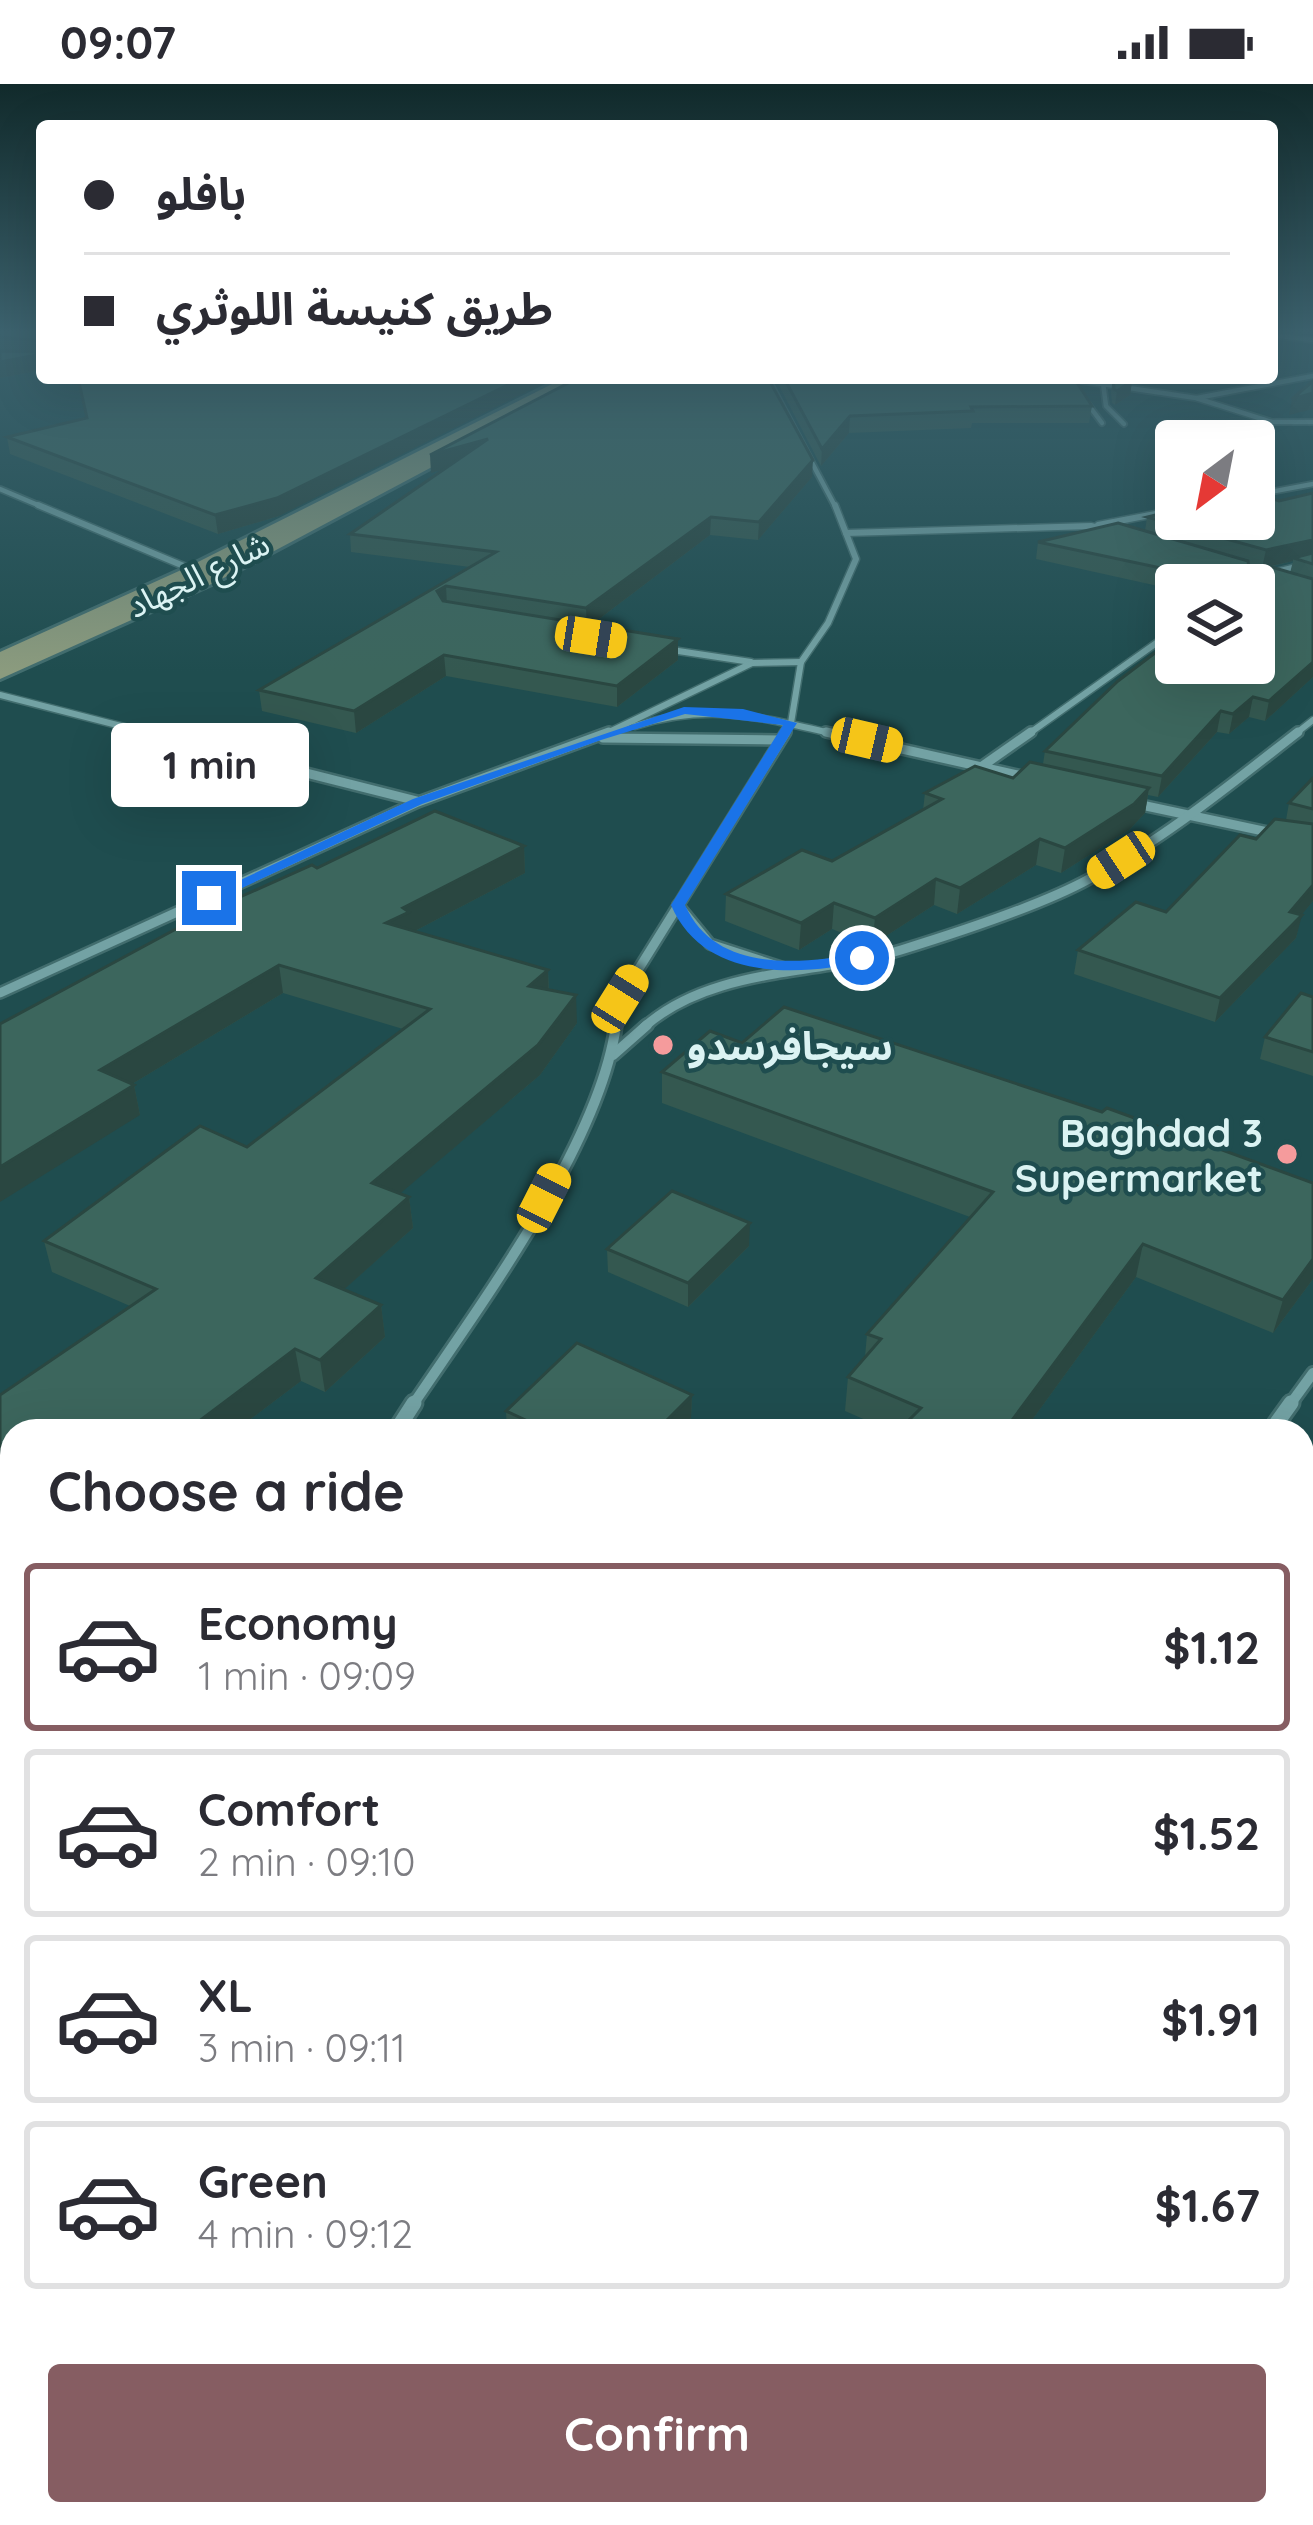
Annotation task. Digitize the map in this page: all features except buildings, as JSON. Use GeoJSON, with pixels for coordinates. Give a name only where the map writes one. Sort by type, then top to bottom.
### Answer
{"type":"FeatureCollection","features":[{"type":"Feature","properties":{"kind":"street","name":"شارع الجهاد"},"geometry":{"type":"LineString","coordinates":[[0,667],[202,574],[454,445]]}},
{"type":"Feature","properties":{"kind":"street"},"geometry":{"type":"LineString","coordinates":[[404,1419],[522,1241],[610,1070],[620,999],[790,723],[801,662],[828,623],[856,559],[806,445]]}},
{"type":"Feature","properties":{"kind":"street"},"geometry":{"type":"LineString","coordinates":[[1275,491],[1313,484]]}},
{"type":"Feature","properties":{"kind":"street"},"geometry":{"type":"LineString","coordinates":[[0,489],[202,574]]}},
{"type":"Feature","properties":{"kind":"street"},"geometry":{"type":"LineString","coordinates":[[846,533],[1091,526],[1155,514]]}},
{"type":"Feature","properties":{"kind":"street"},"geometry":{"type":"LineString","coordinates":[[1091,526],[1113,532]]}},
{"type":"Feature","properties":{"kind":"street"},"geometry":{"type":"LineString","coordinates":[[1275,572],[1313,563]]}},
{"type":"Feature","properties":{"kind":"street"},"geometry":{"type":"LineString","coordinates":[[1275,577],[1282,579]]}},
{"type":"Feature","properties":{"kind":"street"},"geometry":{"type":"LineString","coordinates":[[981,766],[1155,644]]}},
{"type":"Feature","properties":{"kind":"street"},"geometry":{"type":"LineString","coordinates":[[663,648],[752,663],[801,662]]}},
{"type":"Feature","properties":{"kind":"street"},"geometry":{"type":"LineString","coordinates":[[596,738],[752,663]]}},
{"type":"Feature","properties":{"kind":"street"},"geometry":{"type":"LineString","coordinates":[[0,695],[418,802]]}},
{"type":"Feature","properties":{"kind":"street"},"geometry":{"type":"LineString","coordinates":[[0,993],[418,802],[684,711],[743,713],[1050,783]]}},
{"type":"Feature","properties":{"kind":"street"},"geometry":{"type":"LineString","coordinates":[[611,1057],[672,1002],[791,970],[898,951],[1087,881],[1189,816],[1313,720]]}},
{"type":"Feature","properties":{"kind":"street"},"geometry":{"type":"LineString","coordinates":[[596,738],[780,740]]}},
{"type":"Feature","properties":{"kind":"street"},"geometry":{"type":"LineString","coordinates":[[1120,800],[1292,837]]}},
{"type":"Feature","properties":{"kind":"street"},"geometry":{"type":"LineString","coordinates":[[678,905],[689,931],[725,953],[791,970]]}},
{"type":"Feature","properties":{"kind":"street"},"geometry":{"type":"LineString","coordinates":[[1280,1419],[1313,1373]]}},
{"type":"Feature","properties":{"kind":"place","name":"سيجافرسدو"},"geometry":{"type":"Point","coordinates":[663,1045]}},
{"type":"Feature","properties":{"kind":"place","name":"Baghdad 3 Supermarket"},"geometry":{"type":"Point","coordinates":[1287,1154]}},
{"type":"Feature","properties":{"kind":"route"},"geometry":{"type":"LineString","coordinates":[[209,898],[418,802],[596,738],[684,711],[743,713],[790,723],[678,905],[689,931],[725,953],[791,970],[862,958]]}}]}
